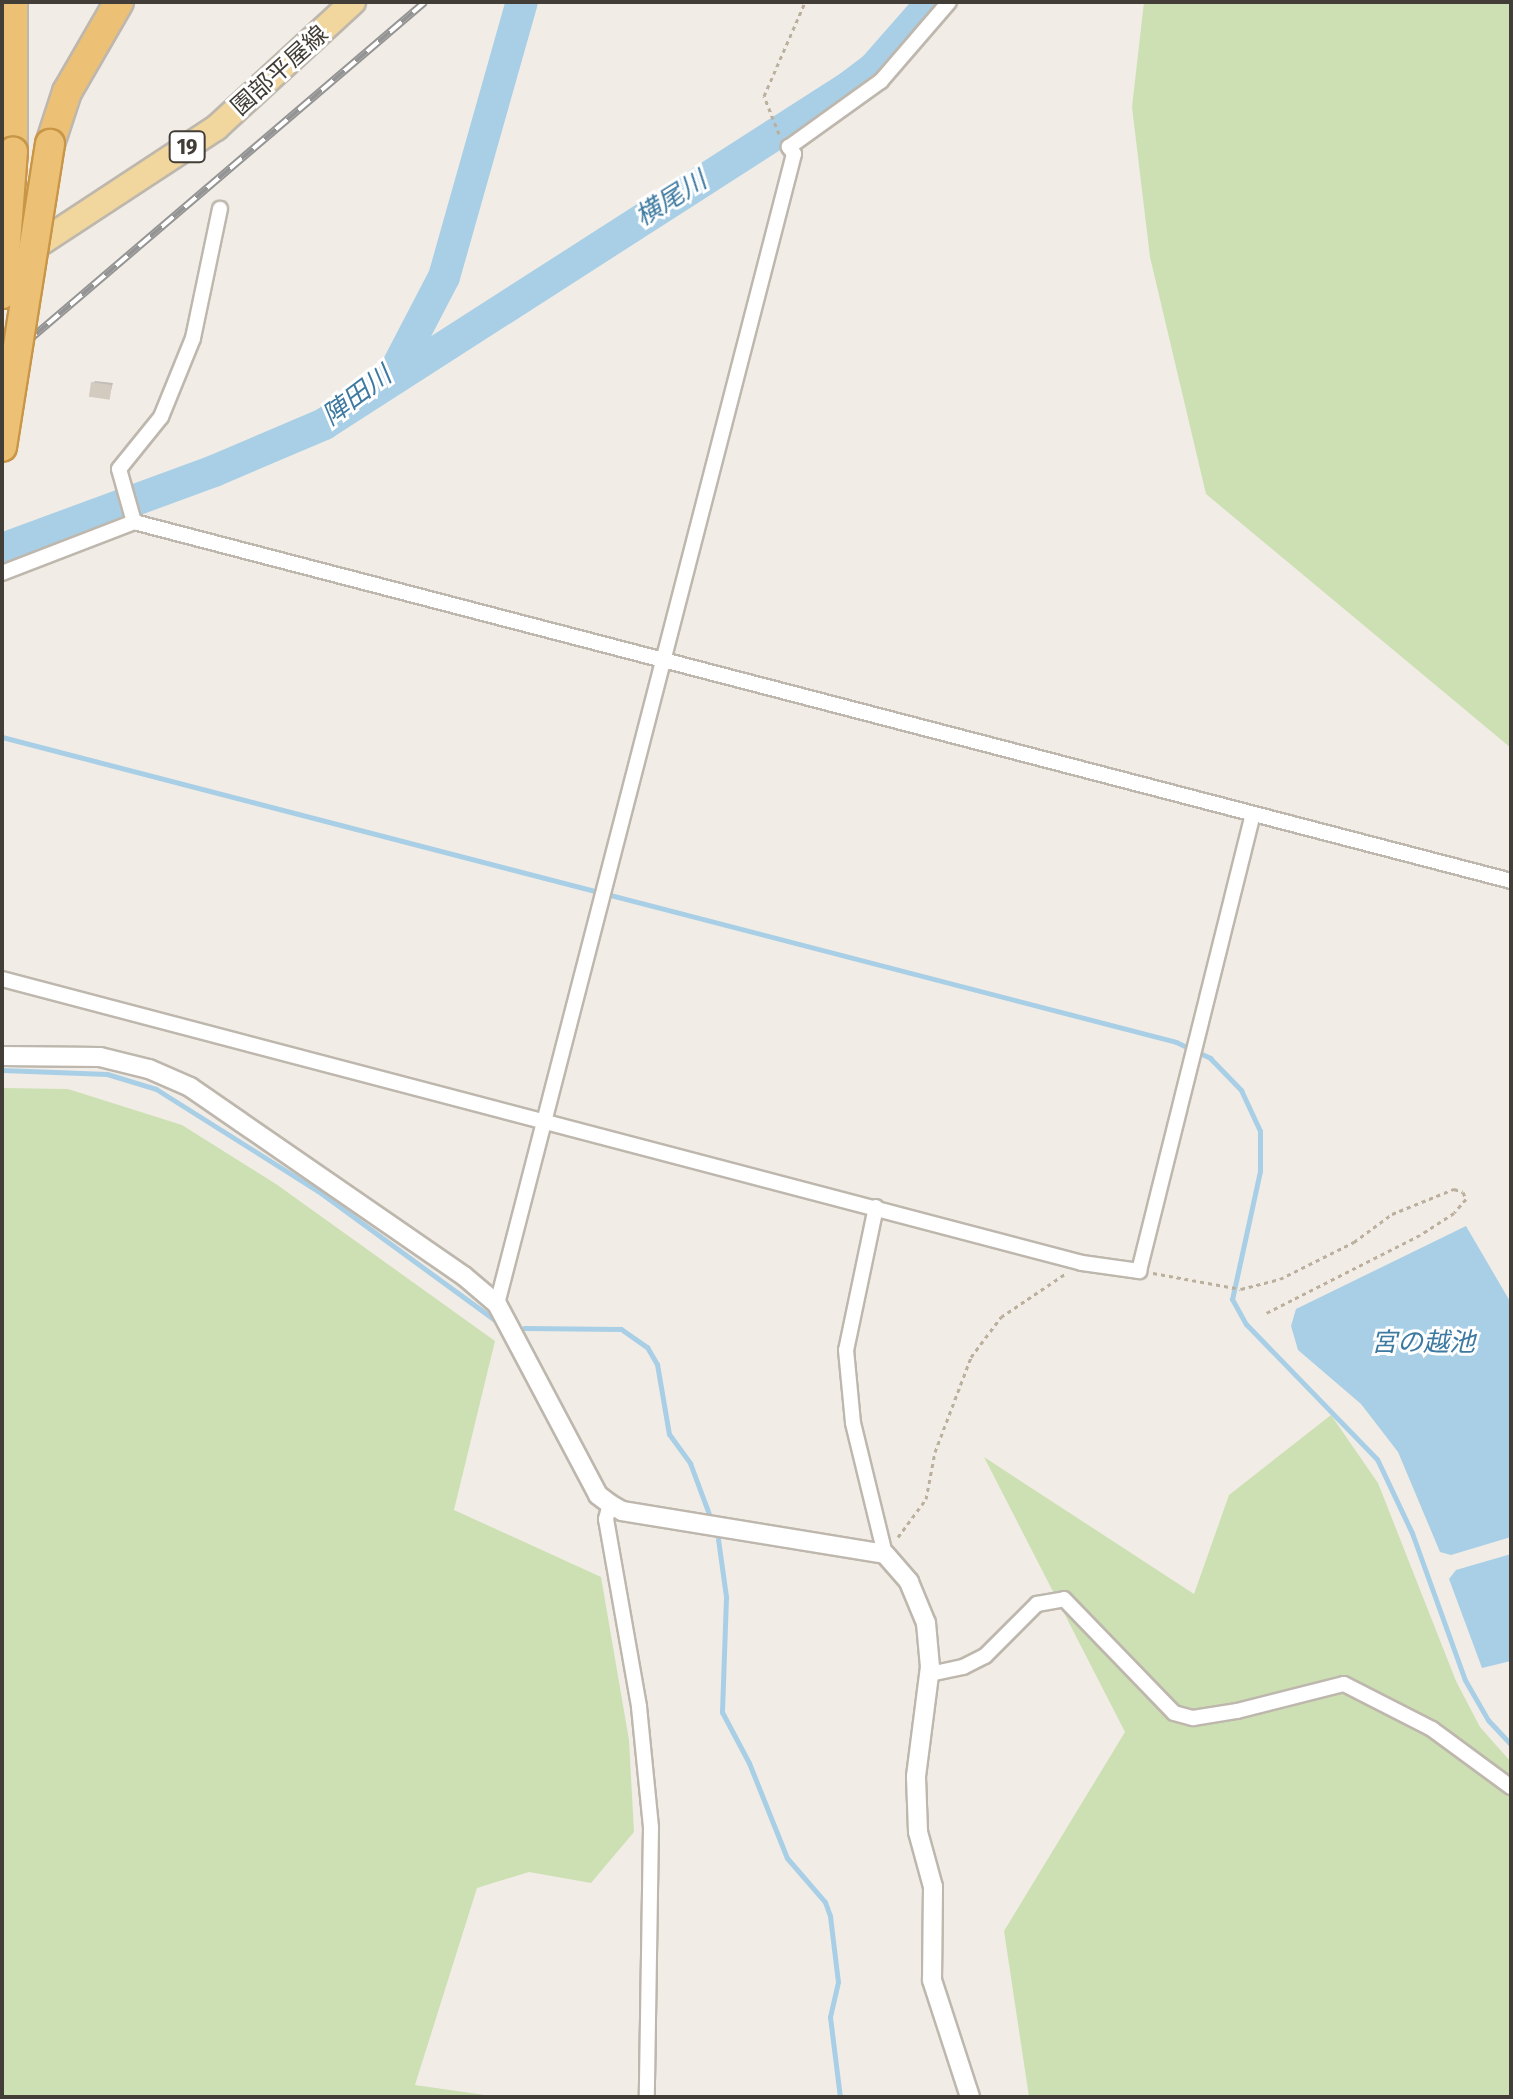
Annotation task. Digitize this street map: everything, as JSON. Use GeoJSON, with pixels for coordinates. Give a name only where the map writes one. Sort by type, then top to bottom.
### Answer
{"type":"FeatureCollection","features":[{"type":"Feature","properties":{"kind":"highway"},"geometry":{"type":"LineString","coordinates":[[2,294],[13,151],[13,2]]}},
{"type":"Feature","properties":{"kind":"highway"},"geometry":{"type":"LineString","coordinates":[[2,447],[50,144],[67,92],[119,2]]}},
{"type":"Feature","properties":{"kind":"main road","name":"園部平屋線"},"geometry":{"type":"LineString","coordinates":[[2,269],[216,128],[353,2]]}},
{"type":"Feature","properties":{"kind":"street"},"geometry":{"type":"LineString","coordinates":[[497,1304],[794,154],[789,147],[881,81],[949,2]]}},
{"type":"Feature","properties":{"kind":"street"},"geometry":{"type":"LineString","coordinates":[[134,517],[119,469],[161,417],[193,338],[220,209]]}},
{"type":"Feature","properties":{"kind":"street"},"geometry":{"type":"LineString","coordinates":[[2,573],[134,517],[662,663],[1511,881]]}},
{"type":"Feature","properties":{"kind":"street"},"geometry":{"type":"LineString","coordinates":[[2,979],[1082,1263],[1139,1271],[1253,815]]}},
{"type":"Feature","properties":{"kind":"street"},"geometry":{"type":"LineString","coordinates":[[2,1056],[100,1057],[149,1069],[190,1087],[464,1276],[497,1304],[598,1495],[622,1511],[885,1554]]}},
{"type":"Feature","properties":{"kind":"street"},"geometry":{"type":"LineString","coordinates":[[876,1207],[846,1350],[853,1423],[885,1554],[909,1582],[926,1623],[930,1674],[916,1777],[918,1832],[933,1887],[932,1980],[970,2097]]}},
{"type":"Feature","properties":{"kind":"street"},"geometry":{"type":"LineString","coordinates":[[610,1504],[606,1519],[639,1707],[651,1828],[647,2097]]}},
{"type":"Feature","properties":{"kind":"street"},"geometry":{"type":"LineString","coordinates":[[930,1674],[985,1656],[1037,1604],[1064,1599],[1174,1713],[1193,1718],[1237,1711],[1344,1684],[1432,1729],[1511,1787]]}},
{"type":"Feature","properties":{"kind":"path"},"geometry":{"type":"LineString","coordinates":[[784,142],[770,122],[764,96],[805,2]]}},
{"type":"Feature","properties":{"kind":"path"},"geometry":{"type":"LineString","coordinates":[[1139,1271],[1241,1289],[1280,1279],[1354,1242],[1392,1214],[1454,1189],[1463,1192],[1466,1199],[1454,1213],[1420,1235],[1266,1313]]}},
{"type":"Feature","properties":{"kind":"path"},"geometry":{"type":"LineString","coordinates":[[885,1554],[926,1499],[935,1452],[971,1357],[1001,1317],[1082,1263]]}},
{"type":"Feature","properties":{"kind":"green space"},"geometry":{"type":"Polygon","coordinates":[[[1144,2],[1511,2],[1511,748],[1206,494],[1150,257],[1132,107],[1144,2]]]}},
{"type":"Feature","properties":{"kind":"green space"},"geometry":{"type":"Polygon","coordinates":[[[2,1088],[68,1089],[182,1125],[276,1184],[495,1341],[454,1510],[601,1577],[629,1740],[634,1832],[591,1883],[529,1872],[477,1888],[415,2085],[499,2097],[2,2097],[2,1088]]]}},
{"type":"Feature","properties":{"kind":"green space"},"geometry":{"type":"Polygon","coordinates":[[[1331,1415],[1378,1483],[1456,1681],[1480,1727],[1511,1762],[1511,2097],[1029,2097],[1004,1931],[1125,1732],[984,1457],[1194,1594],[1229,1495],[1331,1415]]]}},
{"type":"Feature","properties":{"kind":"water","name":"宮の越池"},"geometry":{"type":"Polygon","coordinates":[[[1466,1226],[1511,1303],[1511,1537],[1451,1555],[1440,1552],[1398,1452],[1361,1404],[1298,1350],[1291,1326],[1296,1309],[1466,1226]]]}},
{"type":"Feature","properties":{"kind":"water"},"geometry":{"type":"Polygon","coordinates":[[[1511,1554],[1511,1661],[1482,1668],[1449,1579],[1456,1570],[1511,1554]]]}},
{"type":"Feature","properties":{"kind":"building"},"geometry":{"type":"Polygon","coordinates":[[[91,382],[112,385],[110,400],[89,397],[91,382]]]}},
{"type":"Feature","properties":{"kind":"waterway","name":"陣田川"},"geometry":{"type":"LineString","coordinates":[[394,373],[444,277],[522,2]]}},
{"type":"Feature","properties":{"kind":"waterway","name":"横尾川"},"geometry":{"type":"LineString","coordinates":[[2,549],[214,471],[324,424],[849,87],[874,68],[932,2]]}},
{"type":"Feature","properties":{"kind":"waterway"},"geometry":{"type":"LineString","coordinates":[[2,737],[1176,1042],[1210,1058],[1241,1090],[1260,1131],[1260,1171],[1232,1299],[1246,1324],[1377,1459],[1412,1533],[1465,1680],[1488,1720],[1511,1745]]}},
{"type":"Feature","properties":{"kind":"waterway"},"geometry":{"type":"LineString","coordinates":[[2,1070],[107,1074],[156,1089],[318,1191],[496,1321]]}},
{"type":"Feature","properties":{"kind":"waterway"},"geometry":{"type":"LineString","coordinates":[[524,1328],[621,1329],[647,1347],[657,1364],[669,1434],[690,1463],[709,1514]]}},
{"type":"Feature","properties":{"kind":"waterway"},"geometry":{"type":"LineString","coordinates":[[718,1539],[726,1597],[722,1712],[749,1763],[787,1858],[825,1902],[830,1916],[838,1982],[830,2017],[840,2097]]}},
{"type":"Feature","properties":{"kind":"railway"},"geometry":{"type":"LineString","coordinates":[[2,363],[425,2]]}}]}
